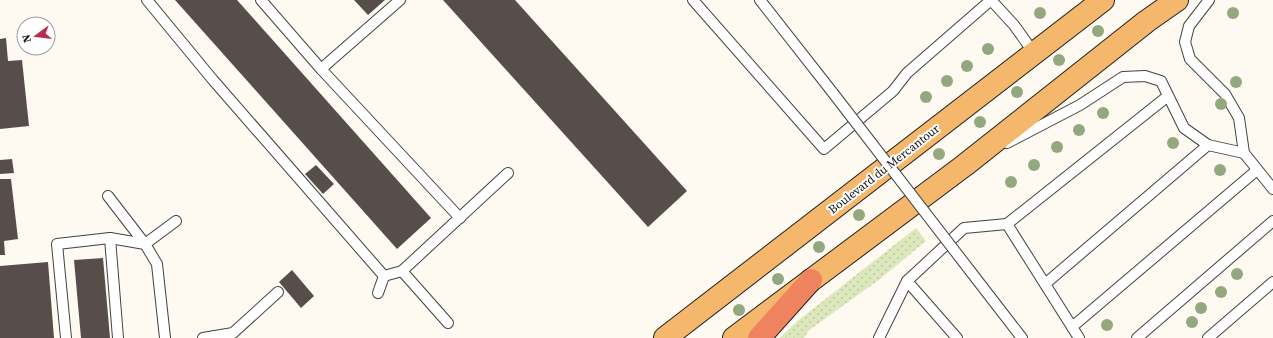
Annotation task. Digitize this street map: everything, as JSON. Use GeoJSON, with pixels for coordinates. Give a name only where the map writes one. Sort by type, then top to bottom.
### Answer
{"type":"FeatureCollection","features":[{"type":"Feature","properties":{"kind":"highway"},"geometry":{"type":"LineString","coordinates":[[759,338],[811,280]]}},
{"type":"Feature","properties":{"kind":"main road","name":"Boulevard du Mercantour"},"geometry":{"type":"LineString","coordinates":[[665,338],[1103,0]]}},
{"type":"Feature","properties":{"kind":"main road"},"geometry":{"type":"LineString","coordinates":[[1147,21],[1168,0]]}},
{"type":"Feature","properties":{"kind":"main road"},"geometry":{"type":"LineString","coordinates":[[734,338],[965,165],[1147,21],[1177,0]]}},
{"type":"Feature","properties":{"kind":"lane"},"geometry":{"type":"LineString","coordinates":[[147,0],[213,80],[384,276]]}},
{"type":"Feature","properties":{"kind":"lane"},"geometry":{"type":"LineString","coordinates":[[261,0],[321,69],[460,218]]}},
{"type":"Feature","properties":{"kind":"lane"},"geometry":{"type":"LineString","coordinates":[[321,69],[400,0]]}},
{"type":"Feature","properties":{"kind":"lane"},"geometry":{"type":"LineString","coordinates":[[694,0],[824,149],[893,91],[907,73],[991,0],[1014,25],[1034,53]]}},
{"type":"Feature","properties":{"kind":"lane"},"geometry":{"type":"LineString","coordinates":[[760,0],[1022,338]]}},
{"type":"Feature","properties":{"kind":"lane"},"geometry":{"type":"LineString","coordinates":[[1209,0],[1189,26],[1185,42],[1190,59],[1225,94],[1239,118],[1244,154],[1273,189]]}},
{"type":"Feature","properties":{"kind":"lane"},"geometry":{"type":"LineString","coordinates":[[965,165],[1080,105],[1123,77],[1145,76],[1161,81],[1184,128],[1208,145],[1244,154]]}},
{"type":"Feature","properties":{"kind":"lane"},"geometry":{"type":"LineString","coordinates":[[879,338],[907,281],[964,228],[1007,224],[1168,96]]}},
{"type":"Feature","properties":{"kind":"lane"},"geometry":{"type":"LineString","coordinates":[[1045,284],[1208,145]]}},
{"type":"Feature","properties":{"kind":"lane"},"geometry":{"type":"LineString","coordinates":[[1072,327],[1257,170]]}},
{"type":"Feature","properties":{"kind":"lane"},"geometry":{"type":"LineString","coordinates":[[384,276],[402,271],[508,173]]}},
{"type":"Feature","properties":{"kind":"lane"},"geometry":{"type":"LineString","coordinates":[[108,196],[145,244],[157,264],[165,338]]}},
{"type":"Feature","properties":{"kind":"lane"},"geometry":{"type":"LineString","coordinates":[[66,338],[57,244],[110,238],[145,244],[176,221]]}},
{"type":"Feature","properties":{"kind":"lane"},"geometry":{"type":"LineString","coordinates":[[1137,338],[1273,221]]}},
{"type":"Feature","properties":{"kind":"lane"},"geometry":{"type":"LineString","coordinates":[[1007,224],[1079,338]]}},
{"type":"Feature","properties":{"kind":"lane"},"geometry":{"type":"LineString","coordinates":[[110,238],[118,338]]}},
{"type":"Feature","properties":{"kind":"lane"},"geometry":{"type":"LineString","coordinates":[[402,271],[448,323]]}},
{"type":"Feature","properties":{"kind":"lane"},"geometry":{"type":"LineString","coordinates":[[378,293],[384,276]]}},
{"type":"Feature","properties":{"kind":"lane"},"geometry":{"type":"LineString","coordinates":[[907,281],[956,338]]}},
{"type":"Feature","properties":{"kind":"lane"},"geometry":{"type":"LineString","coordinates":[[1208,338],[1273,282]]}},
{"type":"Feature","properties":{"kind":"lane"},"geometry":{"type":"LineString","coordinates":[[203,338],[233,333],[278,292]]}},
{"type":"Feature","properties":{"kind":"green space"},"geometry":{"type":"Polygon","coordinates":[[[916,228],[926,241],[880,279],[809,330],[804,338],[779,338],[800,319],[916,228]]]}},
{"type":"Feature","properties":{"kind":"building"},"geometry":{"type":"Polygon","coordinates":[[[175,0],[237,0],[431,218],[397,249],[175,0]]]}},
{"type":"Feature","properties":{"kind":"building"},"geometry":{"type":"Polygon","coordinates":[[[354,0],[385,0],[368,15],[354,0]]]}},
{"type":"Feature","properties":{"kind":"building"},"geometry":{"type":"Polygon","coordinates":[[[443,0],[515,0],[687,191],[648,227],[443,0]]]}},
{"type":"Feature","properties":{"kind":"building"},"geometry":{"type":"Polygon","coordinates":[[[6,38],[8,61],[22,60],[29,126],[0,129],[0,39],[6,38]]]}},
{"type":"Feature","properties":{"kind":"building"},"geometry":{"type":"Polygon","coordinates":[[[12,159],[14,173],[0,174],[0,160],[12,159]]]}},
{"type":"Feature","properties":{"kind":"building"},"geometry":{"type":"Polygon","coordinates":[[[316,165],[334,184],[323,194],[305,174],[316,165]]]}},
{"type":"Feature","properties":{"kind":"building"},"geometry":{"type":"Polygon","coordinates":[[[0,179],[11,179],[18,239],[4,241],[5,255],[0,255],[0,179]]]}},
{"type":"Feature","properties":{"kind":"building"},"geometry":{"type":"Polygon","coordinates":[[[103,258],[110,338],[81,338],[74,260],[103,258]]]}},
{"type":"Feature","properties":{"kind":"building"},"geometry":{"type":"Polygon","coordinates":[[[48,262],[54,338],[0,338],[0,266],[48,262]]]}},
{"type":"Feature","properties":{"kind":"building"},"geometry":{"type":"Polygon","coordinates":[[[292,270],[314,296],[301,308],[279,282],[292,270]]]}}]}
